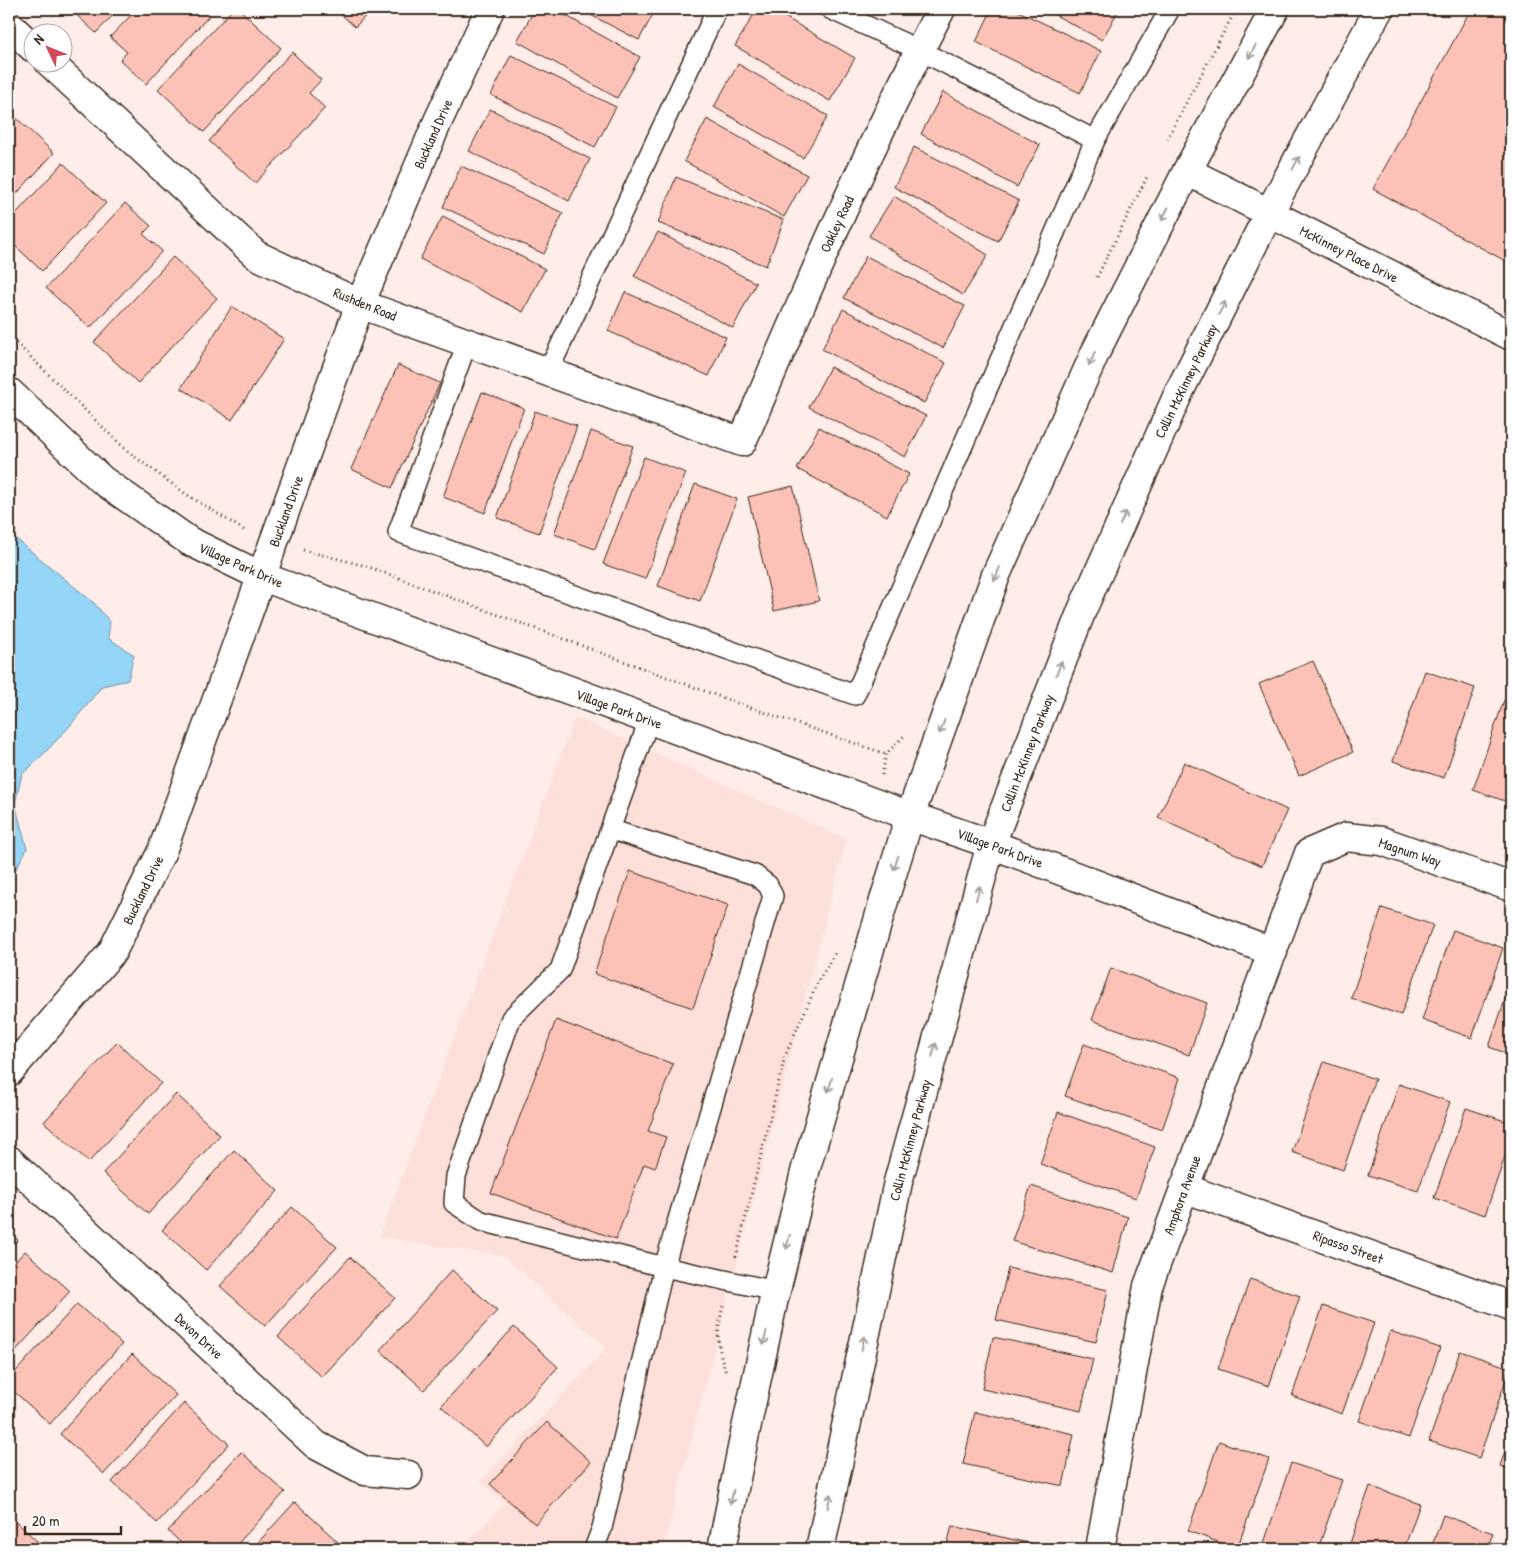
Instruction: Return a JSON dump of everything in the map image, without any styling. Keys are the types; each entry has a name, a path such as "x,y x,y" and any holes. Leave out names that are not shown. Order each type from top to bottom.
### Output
{"street":[{"name":"Buckland Drive","path":"9,1072 112,952 162,851 360,304 438,121 490,9"},
{"name":"Oakley Road","path":"742,442 825,249 919,50 941,9"},
{"path":"722,1549 776,1291 809,1158 910,816 996,575 1096,351 1187,171 1275,9"},
{"name":"Collin McKinney Parkway","path":"820,1549 833,1479 898,1182 991,844 1082,610 1180,390 1269,214 1379,9"},
{"path":"9,25 22,37"},
{"name":"Rushden Road","path":"60,72 256,255 360,304 742,442"},
{"name":"McKinney Place Drive","path":"1187,171 1511,336"},
{"name":"Village Park Drive","path":"9,392 102,480 189,541 262,577 910,816 991,844 1273,952"},
{"name":"Magnum Way","path":"1309,853 1346,837 1382,841 1511,887"},
{"name":"Amphora Avenue","path":"1100,1549 1148,1286 1309,853"},
{"name":"Devon Drive","path":"9,1160 316,1445 365,1471 408,1475"},
{"name":"Ripasso Street","path":"1184,1188 1511,1306"}],"lane":[{"path":"548,372 717,9"},
{"path":"830,9 919,50 1094,140"},
{"path":"467,343 398,532 855,696 1094,140 1170,9"},
{"path":"650,720 612,830 560,970 511,1018 456,1176 454,1203 481,1221 664,1268 776,1291"},
{"path":"594,1549 602,1528 664,1268 773,896 768,885 755,875 612,830"}],"path":[{"path":"9,336 127,450 186,494 241,530 275,542 366,566 737,703 886,754"}],"shaded area":[{"path":"575,717 846,839 663,1549 461,1549 505,1503 481,1481 607,1348 504,1256 379,1237"}],"water":[{"path":"9,533 94,603 110,622 108,638 134,655 128,680 102,686 69,727 22,774 15,804 27,849 9,881"}],"building":[{"path":"70,9 119,9 96,33"},
{"path":"137,9 201,9 209,16 146,84 120,60 127,52 110,37"},
{"path":"233,9 239,9 281,48 204,132 158,89"},
{"path":"335,9 372,9 355,27"},
{"path":"535,9 554,9 640,57 617,98 517,41"},
{"path":"579,9 656,9 639,40"},
{"path":"757,9 771,9 855,58 830,101 735,46"},
{"path":"992,9 1014,9 1101,51 1080,93 976,42"},
{"path":"1044,9 1119,9 1102,40"},
{"path":"1471,9 1511,9 1511,264 1373,189"},
{"path":"292,52 321,80 309,93 325,108 255,183 209,141"},
{"path":"511,55 616,107 595,147 491,95"},
{"path":"738,64 828,116 803,158 714,107"},
{"path":"943,92 1040,145 1017,187 921,134"},
{"path":"490,109 590,159 569,201 469,151"},
{"path":"9,113 54,153 9,202"},
{"path":"707,119 807,175 784,217 684,161"},
{"path":"914,147 1019,201 998,241 894,187"},
{"path":"63,163 106,203 42,271 9,240 9,221"},
{"path":"461,166 563,213 544,254 443,207"},
{"path":"676,177 784,220 766,266 658,223"},
{"path":"894,196 988,255 963,295 869,236"},
{"path":"125,203 151,226 143,234 162,251 90,328 46,288"},
{"path":"443,216 545,269 523,312 420,259"},
{"path":"658,232 756,283 733,328 634,276"},
{"path":"866,256 965,306 943,348 844,298"},
{"path":"173,257 217,298 138,383 94,342"},
{"path":"625,292 726,337 709,376 608,331"},
{"path":"232,306 284,339 232,420 181,388"},
{"path":"843,309 946,363 924,403 822,349"},
{"path":"398,365 440,383 392,488 351,469"},
{"path":"830,367 926,416 905,457 809,407"},
{"path":"482,392 524,408 485,513 443,497"},
{"path":"535,411 577,426 539,533 497,518"},
{"path":"819,427 909,474 887,516 797,469"},
{"path":"591,431 633,446 595,549 554,534"},
{"path":"644,457 686,473 645,579 603,564"},
{"path":"695,484 737,499 700,601 658,586"},
{"path":"793,486 819,601 774,611 748,497"},
{"path":"1313,661 1353,752 1299,776 1259,684"},
{"path":"1425,671 1475,688 1444,778 1393,761"},
{"path":"1504,700 1511,702 1511,803 1473,790"},
{"path":"1184,762 1287,810 1262,866 1158,818"},
{"path":"630,871 728,905 693,1008 594,974"},
{"path":"1382,908 1433,925 1401,1015 1351,998"},
{"path":"1453,930 1503,948 1472,1038 1422,1020"},
{"path":"1111,968 1207,1003 1189,1055 1092,1020"},
{"path":"1511,982 1511,1055 1489,1047"},
{"path":"556,1020 673,1064 648,1131 666,1137 655,1168 644,1164 616,1239 491,1193"},
{"path":"117,1042 161,1083 89,1162 44,1122"},
{"path":"1084,1044 1180,1078 1162,1130 1065,1096"},
{"path":"1324,1062 1375,1079 1343,1170 1292,1152"},
{"path":"1399,1084 1450,1102 1418,1191 1368,1175"},
{"path":"176,1094 220,1135 148,1214 103,1173"},
{"path":"1466,1108 1511,1123 1511,1139 1485,1215 1434,1198"},
{"path":"1058,1112 1155,1147 1136,1198 1040,1164"},
{"path":"234,1150 278,1191 206,1270 162,1230"},
{"path":"1031,1186 1128,1217 1113,1273 1012,1241"},
{"path":"1511,1205 1511,1222 1506,1220"},
{"path":"292,1207 337,1247 265,1326 220,1286"},
{"path":"9,1231 18,1240 9,1249"},
{"path":"25,1251 70,1291 9,1358 9,1268"},
{"path":"350,1257 395,1298 322,1377 278,1337"},
{"path":"1008,1268 1108,1290 1096,1342 996,1320"},
{"path":"452,1270 497,1311 424,1390 380,1350"},
{"path":"1250,1279 1300,1296 1269,1386 1218,1369"},
{"path":"77,1304 122,1344 50,1424 9,1387 9,1379"},
{"path":"1323,1306 1374,1323 1342,1414 1292,1396"},
{"path":"514,1327 558,1367 486,1447 441,1406"},
{"path":"1390,1331 1440,1348 1409,1438 1359,1421"},
{"path":"993,1337 1093,1359 1081,1411 982,1389"},
{"path":"1460,1351 1510,1368 1479,1458 1429,1441"},
{"path":"132,1354 176,1395 104,1474 60,1434"},
{"path":"184,1403 229,1444 157,1523 112,1482"},
{"path":"975,1412 1074,1434 1063,1486 963,1464"},
{"path":"547,1422 591,1462 535,1524 490,1484"},
{"path":"1511,1434 1511,1470 1500,1466"},
{"path":"1219,1441 1269,1459 1237,1549 1188,1531"},
{"path":"241,1452 285,1492 233,1549 188,1549 168,1531"},
{"path":"1291,1463 1342,1480 1318,1549 1262,1549"},
{"path":"1370,1486 1420,1504 1404,1549 1348,1549"},
{"path":"295,1502 339,1543 334,1549 252,1549"},
{"path":"9,1515 38,1542 32,1549 9,1549"},
{"path":"1443,1515 1493,1533 1487,1549 1431,1549"},
{"path":"952,1526 1051,1548 1051,1549 946,1549"}]}
